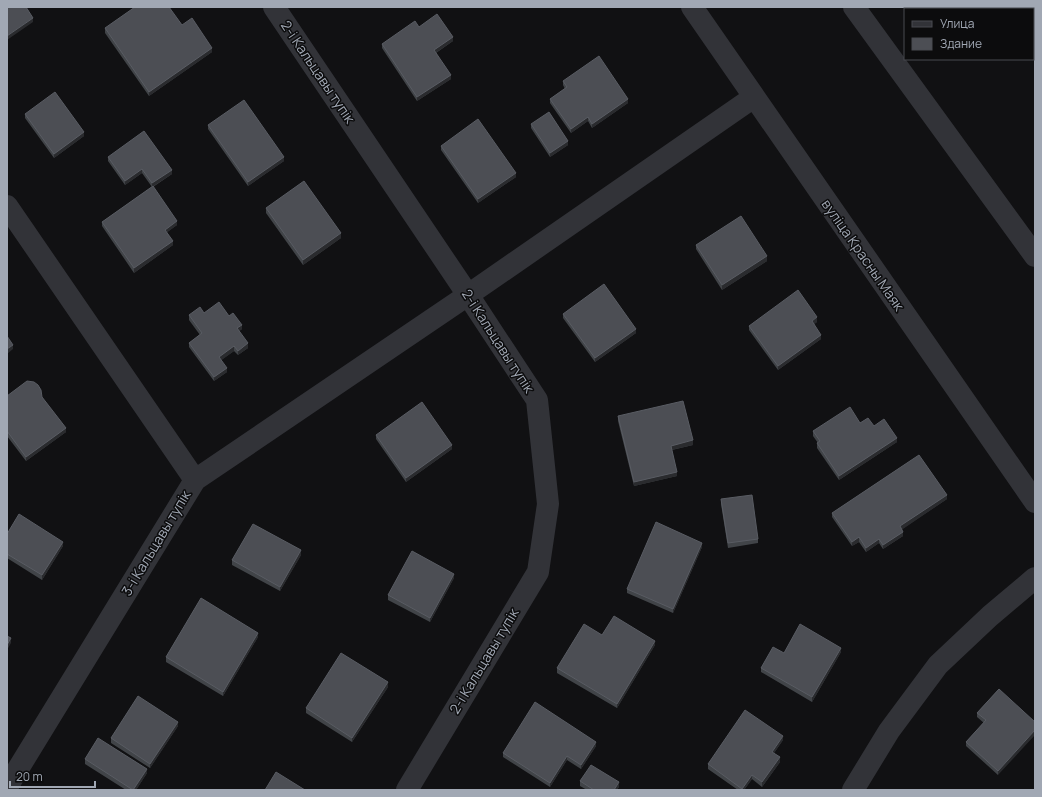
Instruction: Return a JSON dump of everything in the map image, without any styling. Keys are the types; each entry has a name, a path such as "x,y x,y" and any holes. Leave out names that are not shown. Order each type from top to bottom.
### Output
{"street":[{"name":"2-і Кальцавы тупік","path":"274,7 468,294 537,400 548,504 538,572 407,790"},
{"name":"вуліца Красны Маяк","path":"692,7 1035,502"},
{"path":"854,7 1035,256"},
{"path":"195,480 754,97"},
{"name":"3-і Кальцавы тупік","path":"7,206 195,480 7,787"},
{"path":"853,790 889,731 938,665 990,616 1035,578"}],"building":[{"path":"7,7 26,7 33,18 7,36"},
{"path":"135,7 169,7 182,25 192,18 212,48 149,92 105,28"},
{"path":"437,14 453,37 434,50 451,75 417,97 382,44 415,21 419,27"},
{"path":"599,56 628,99 592,124 588,117 571,129 550,99 567,87 563,81"},
{"path":"55,92 84,132 54,154 25,114"},
{"path":"244,100 284,157 248,182 208,125"},
{"path":"549,112 568,141 550,153 531,124"},
{"path":"478,119 516,173 478,199 441,146"},
{"path":"144,131 172,170 152,183 142,169 125,181 108,157"},
{"path":"304,181 341,233 303,260 266,208"},
{"path":"153,186 177,221 165,230 173,241 134,268 102,222"},
{"path":"741,216 767,256 722,285 696,245"},
{"path":"604,284 636,329 595,358 563,314"},
{"path":"798,290 817,317 812,321 821,335 778,366 749,326"},
{"path":"219,302 229,316 233,313 242,325 237,328 248,343 238,351 234,346 219,357 227,368 214,377 189,343 202,333 189,315 200,307 204,313"},
{"path":"7,336 13,345 7,349"},
{"path":"27,381 34,382 38,385 41,390 42,397 66,428 26,457 7,431 7,396"},
{"path":"683,401 693,440 671,446 677,472 634,482 618,416"},
{"path":"422,402 452,445 406,478 376,435"},
{"path":"850,407 860,423 868,418 874,426 884,419 897,438 839,476 817,443 820,441 813,431"},
{"path":"919,455 947,495 900,526 903,532 883,545 879,539 866,548 859,537 852,542 832,513"},
{"path":"752,495 758,539 728,543 721,499"},
{"path":"19,514 63,542 42,575 7,554 7,534"},
{"path":"656,522 702,543 673,609 627,589"},
{"path":"253,524 301,550 280,587 232,560"},
{"path":"412,551 454,574 430,618 388,595"},
{"path":"201,598 258,633 223,692 166,657"},
{"path":"614,616 655,641 617,704 557,668 584,624 602,635"},
{"path":"800,624 841,648 812,697 761,668 773,647 784,653"},
{"path":"7,636 11,638 7,645"},
{"path":"341,653 388,682 352,738 306,708"},
{"path":"999,689 1035,722 1035,730 998,771 966,742 986,720 977,713"},
{"path":"138,696 178,722 150,764 111,738"},
{"path":"535,702 596,742 581,765 567,756 550,783 503,753"},
{"path":"745,710 783,736 772,752 780,757 762,782 752,775 742,789 708,764"},
{"path":"98,738 147,769 133,790 85,759"},
{"path":"591,765 619,782 614,790 594,790 580,781"},
{"path":"276,772 305,790 265,790"}]}
